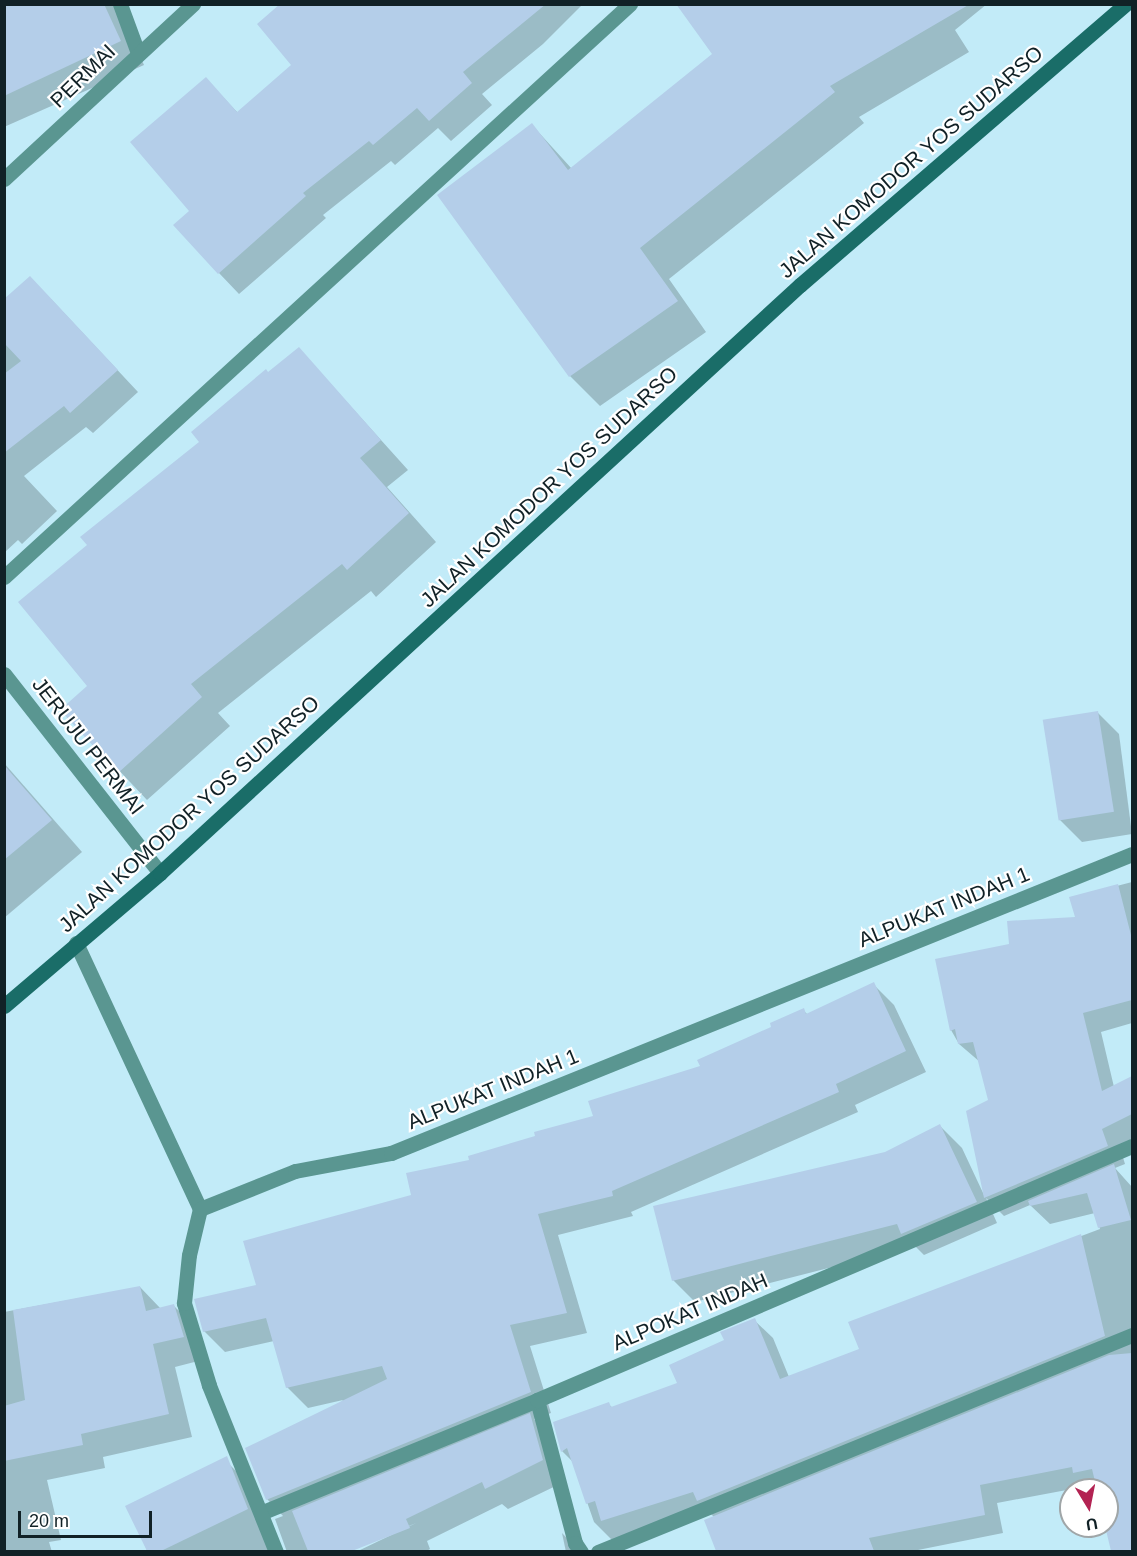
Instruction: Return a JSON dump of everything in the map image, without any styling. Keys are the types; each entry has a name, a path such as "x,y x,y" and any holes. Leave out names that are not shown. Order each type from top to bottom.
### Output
{"street":[{"path":"120,4 138,53"},
{"name":"PERMAI","path":"4,179 192,4"},
{"path":"4,577 630,4"},
{"name":"JALAN KOMODOR YOS SUDARSO","path":"4,1006 160,873 800,285 1125,4"},
{"name":"JERUJU PERMAI","path":"4,674 160,873"},
{"name":"ALPUKAT INDAH 1","path":"200,1209 295,1171 391,1153 1132,854"},
{"path":"76,943 200,1209 189,1255 184,1303 209,1385 263,1512 276,1551"},
{"name":"ALPOKAT INDAH","path":"263,1512 537,1400 1132,1146"},
{"path":"598,1551 1132,1335"},
{"path":"537,1400 574,1543 581,1551"}],"building":[{"path":"4,4 104,4 121,41 4,96"},
{"path":"280,4 546,4 463,72 472,83 429,121 417,108 373,145 369,141 303,193 306,196 218,274 173,225 189,211 130,142 206,77 237,112 291,65 257,24"},
{"path":"676,4 970,4 830,86 835,92 640,248 678,301 569,377 437,195 532,123 568,170 712,54"},
{"path":"30,276 118,370 70,413 64,406 4,453 4,374 21,361 4,343 4,299"},
{"path":"299,347 381,440 360,458 409,513 347,570 342,564 191,684 202,697 118,773 60,710 87,686 18,602 87,545 80,537 199,442 191,432 266,369 268,372"},
{"path":"1098,711 1114,812 1059,821 1043,720"},
{"path":"4,765 52,820 4,860"},
{"path":"1118,884 1132,939 1132,1000 1083,1013 1102,1091 1132,1076 1132,1114 1102,1129 1108,1146 984,1198 966,1111 988,1100 973,1042 958,1044 955,1029 950,1031 935,959 1009,944 1007,921 1075,917 1069,897"},
{"path":"874,982 906,1051 836,1084 839,1092 612,1191 613,1196 538,1214 567,1313 510,1325 531,1392 266,1500 245,1448 387,1379 382,1366 286,1388 266,1318 203,1332 194,1299 256,1285 243,1241 411,1195 406,1173 469,1160 468,1156 535,1136 534,1132 593,1116 588,1101 700,1066 697,1060 771,1027 770,1023 804,1008 806,1014"},
{"path":"940,1124 977,1202 901,1234 897,1224 672,1281 653,1206 885,1152"},
{"path":"1114,1164 1131,1220 1098,1228 1087,1193 1030,1206 1028,1201"},
{"path":"1081,1234 1105,1336 697,1501 693,1492 601,1521 595,1501 586,1504 567,1448 561,1452 553,1422 609,1402 611,1407 677,1383 669,1365 724,1340 720,1332 755,1318 780,1379 859,1349 848,1322"},
{"path":"140,1286 146,1311 174,1304 184,1337 153,1344 169,1414 81,1434 83,1445 4,1461 4,1406 25,1400 13,1310"},
{"path":"1132,1353 1132,1551 1111,1551 1108,1538 1119,1538 1119,1478 1094,1478 1092,1469 1073,1473 1072,1467 980,1485 985,1515 869,1538 874,1551 716,1551 704,1520 1109,1355"},
{"path":"530,1413 543,1460 485,1489 482,1482 406,1519 410,1528 352,1551 308,1551 292,1511"},
{"path":"227,1456 248,1509 161,1551 147,1551 125,1506"}]}
